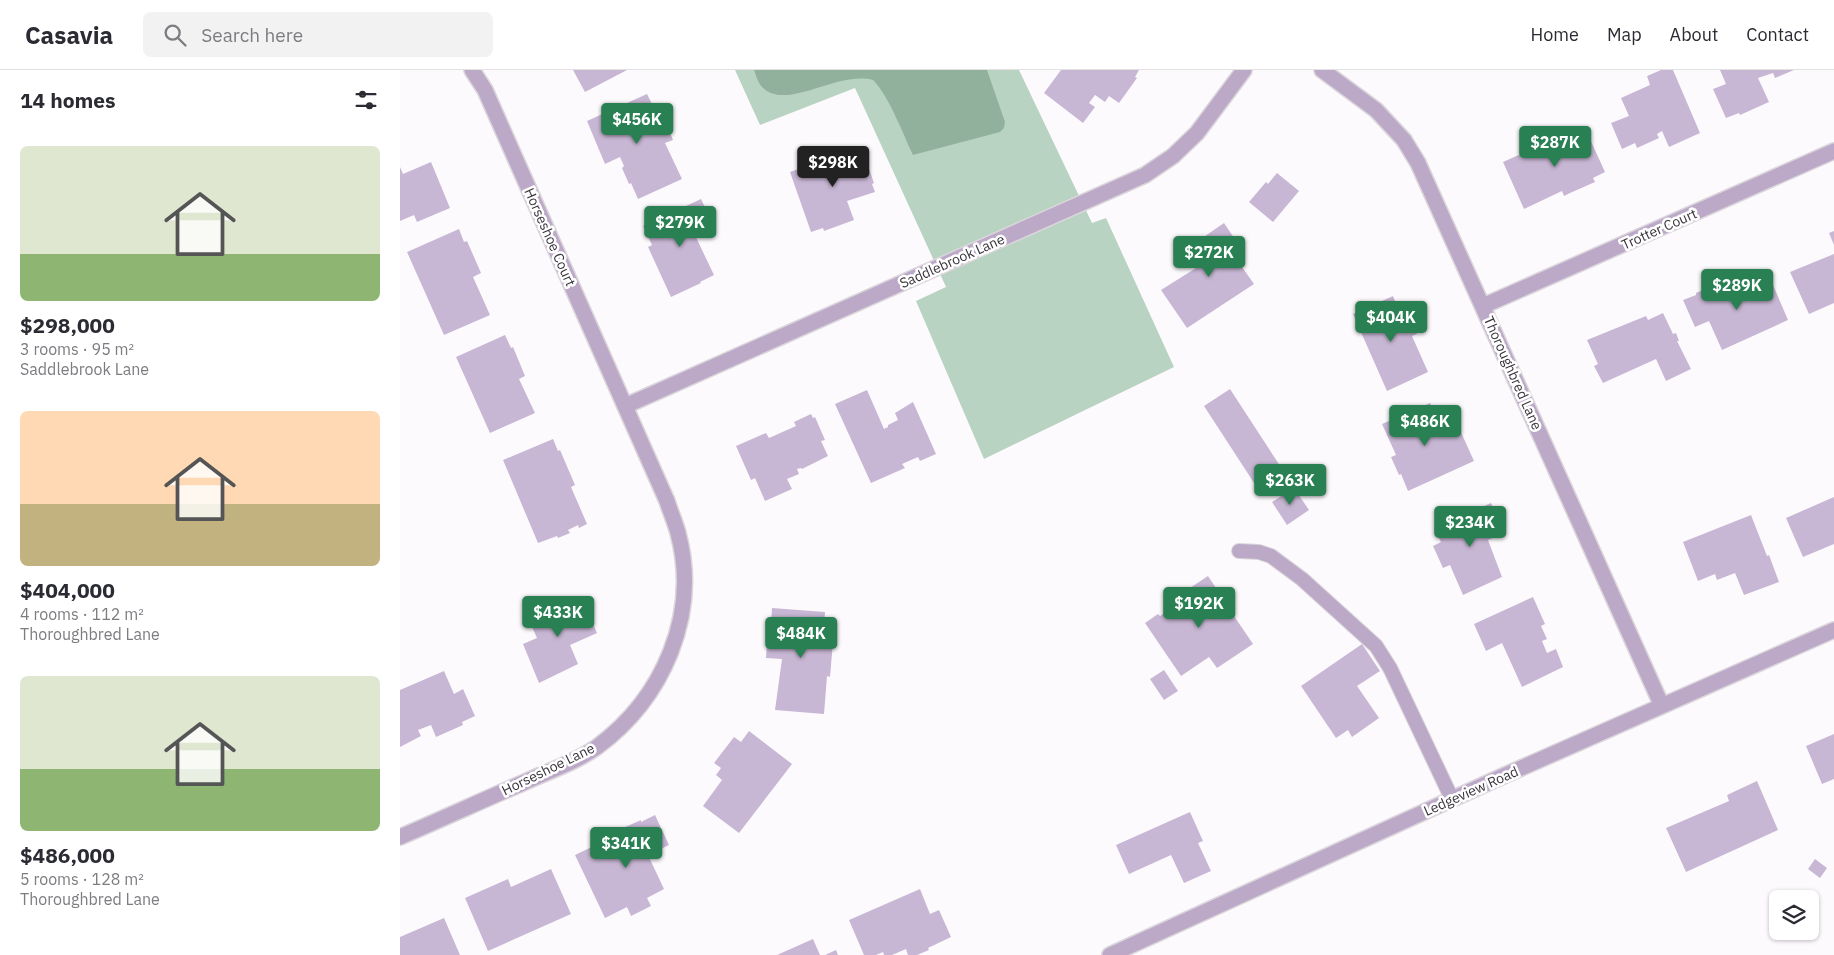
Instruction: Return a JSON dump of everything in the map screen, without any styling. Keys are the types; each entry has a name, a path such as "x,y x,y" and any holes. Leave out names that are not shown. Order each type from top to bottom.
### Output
{"street":[{"name":"Horseshoe Court","path":"472,70 485,90 625,406"},
{"name":"Saddlebrook Lane","path":"625,406 1145,175 1173,156 1197,133 1244,70"},
{"name":"Thoroughbred Lane","path":"1322,70 1376,110 1404,140 1418,163 1662,706"},
{"name":"Trotter Court","path":"1483,306 1834,151"},
{"name":"Horseshoe Lane","path":"400,837 564,765 595,748 622,726 645,700 663,670 676,638 683,603 683,568 678,534 667,500 625,406"},
{"name":"Ledgeview Road","path":"1110,955 1452,799 1834,630"}],"lane":[{"path":"1239,550 1260,552 1272,556 1302,579 1376,646 1390,668 1452,799"}],"shaded area":[{"path":"735,70 1019,70 1092,223 1106,218 1174,367 984,459 916,301 946,287 855,88 760,125"},
{"path":"754,70 987,70 1005,122 1004,128 1000,132 913,155 890,105 873,80 859,78 844,80 785,95 772,93 762,87"}],"building":[{"path":"573,70 627,70 585,92"},
{"path":"1061,70 1139,70 1135,77 1137,78 1119,103 1109,96 1105,102 1095,95 1089,103 1095,107 1083,123 1044,93"},
{"path":"1661,70 1673,70 1700,133 1669,147 1662,131 1657,134 1659,138 1637,148 1635,143 1622,149 1611,123 1629,116 1621,98 1650,85 1647,76"},
{"path":"1720,70 1794,70 1775,78 1773,73 1758,78 1769,102 1740,115 1739,113 1726,118 1713,89 1726,84"},
{"path":"647,94 655,110 652,111 657,122 664,119 673,140 665,143 682,179 638,199 622,168 624,166 620,157 605,164 587,121"},
{"path":"1584,126 1605,172 1593,178 1595,182 1564,196 1562,191 1524,209 1503,162"},
{"path":"861,146 874,183 872,184 875,192 847,201 854,220 824,231 823,228 811,232 790,172"},
{"path":"431,162 450,208 417,222 414,215 400,221 400,167 403,174"},
{"path":"1277,173 1299,191 1273,222 1249,202 1266,182 1268,184"},
{"path":"701,199 712,222 693,231 714,275 671,297 648,247 652,245 643,226"},
{"path":"1224,223 1243,251 1235,257 1254,284 1187,328 1161,290 1204,263 1192,245"},
{"path":"459,229 464,242 467,241 481,273 473,277 490,315 444,335 407,252"},
{"path":"1834,231 1834,245 1829,233"},
{"path":"1834,254 1834,303 1809,314 1790,272"},
{"path":"1770,278 1788,320 1722,350 1709,321 1695,327 1683,300 1725,280 1730,292 1755,281 1756,284"},
{"path":"1393,296 1399,311 1405,307 1417,334 1412,336 1428,372 1387,391 1353,314"},
{"path":"1663,313 1673,334 1676,333 1679,341 1677,341 1691,369 1666,381 1656,359 1603,383 1594,366 1598,364 1587,340 1646,316 1648,320"},
{"path":"505,335 511,348 513,347 525,376 519,379 535,413 490,433 456,357"},
{"path":"1230,389 1284,472 1258,489 1204,406"},
{"path":"867,390 884,429 898,420 895,413 913,402 936,454 920,461 918,457 902,464 905,468 871,483 835,404"},
{"path":"1430,403 1438,414 1441,413 1447,427 1444,429 1447,435 1460,430 1474,461 1408,491 1391,457 1396,455 1382,424"},
{"path":"811,414 813,418 815,417 825,440 821,441 828,456 802,469 797,469 799,474 787,479 792,489 765,501 755,478 751,480 736,446 766,433 769,438 796,426 794,422"},
{"path":"553,439 558,451 560,450 575,485 571,487 587,524 579,528 578,525 568,530 570,533 558,538 557,536 538,543 503,460"},
{"path":"1294,488 1309,510 1287,525 1272,502"},
{"path":"1834,497 1834,544 1803,557 1786,518"},
{"path":"1491,503 1504,533 1488,540 1502,577 1463,595 1450,565 1443,568 1433,546 1441,542 1434,528"},
{"path":"1751,515 1779,582 1744,595 1735,573 1717,580 1715,574 1698,581 1683,542"},
{"path":"1208,576 1224,600 1226,599 1235,611 1232,613 1253,644 1217,668 1209,657 1181,676 1145,623 1158,614 1160,616 1176,606 1172,600"},
{"path":"581,596 597,633 570,645 578,664 539,683 523,644 537,638 528,618"},
{"path":"1533,597 1545,624 1541,626 1547,639 1542,641 1547,653 1556,649 1563,667 1522,687 1502,643 1486,651 1474,624"},
{"path":"772,608 825,612 824,630 834,630 830,677 827,676 824,714 775,710 782,659 766,658 768,625 771,625"},
{"path":"1362,644 1380,671 1357,686 1379,718 1352,737 1348,730 1336,738 1301,686"},
{"path":"1164,670 1178,691 1164,700 1150,679"},
{"path":"444,671 454,694 463,689 475,716 462,722 463,725 436,737 431,725 418,730 421,736 400,747 400,690"},
{"path":"749,731 792,764 739,833 703,806 722,780 716,775 721,768 714,763 734,737 741,742"},
{"path":"1834,734 1834,779 1822,784 1806,746"},
{"path":"1757,781 1778,830 1686,872 1666,828 1729,801 1727,795"},
{"path":"1190,812 1203,841 1198,843 1211,871 1184,883 1171,855 1129,874 1116,845"},
{"path":"655,815 669,845 648,855 664,889 647,898 651,906 631,916 627,907 605,918 575,855 598,844 603,855 608,853 610,857 623,851 614,832"},
{"path":"1815,859 1827,868 1820,878 1808,869"},
{"path":"551,869 571,914 488,951 465,898 508,879 511,887"},
{"path":"920,889 930,914 939,910 951,937 917,955 908,955 906,949 892,955 884,955 883,952 876,955 864,955 849,920"},
{"path":"444,918 460,955 400,955 400,937"},
{"path":"813,939 820,955 777,955"},
{"path":"836,950 838,955 825,955"}]}
